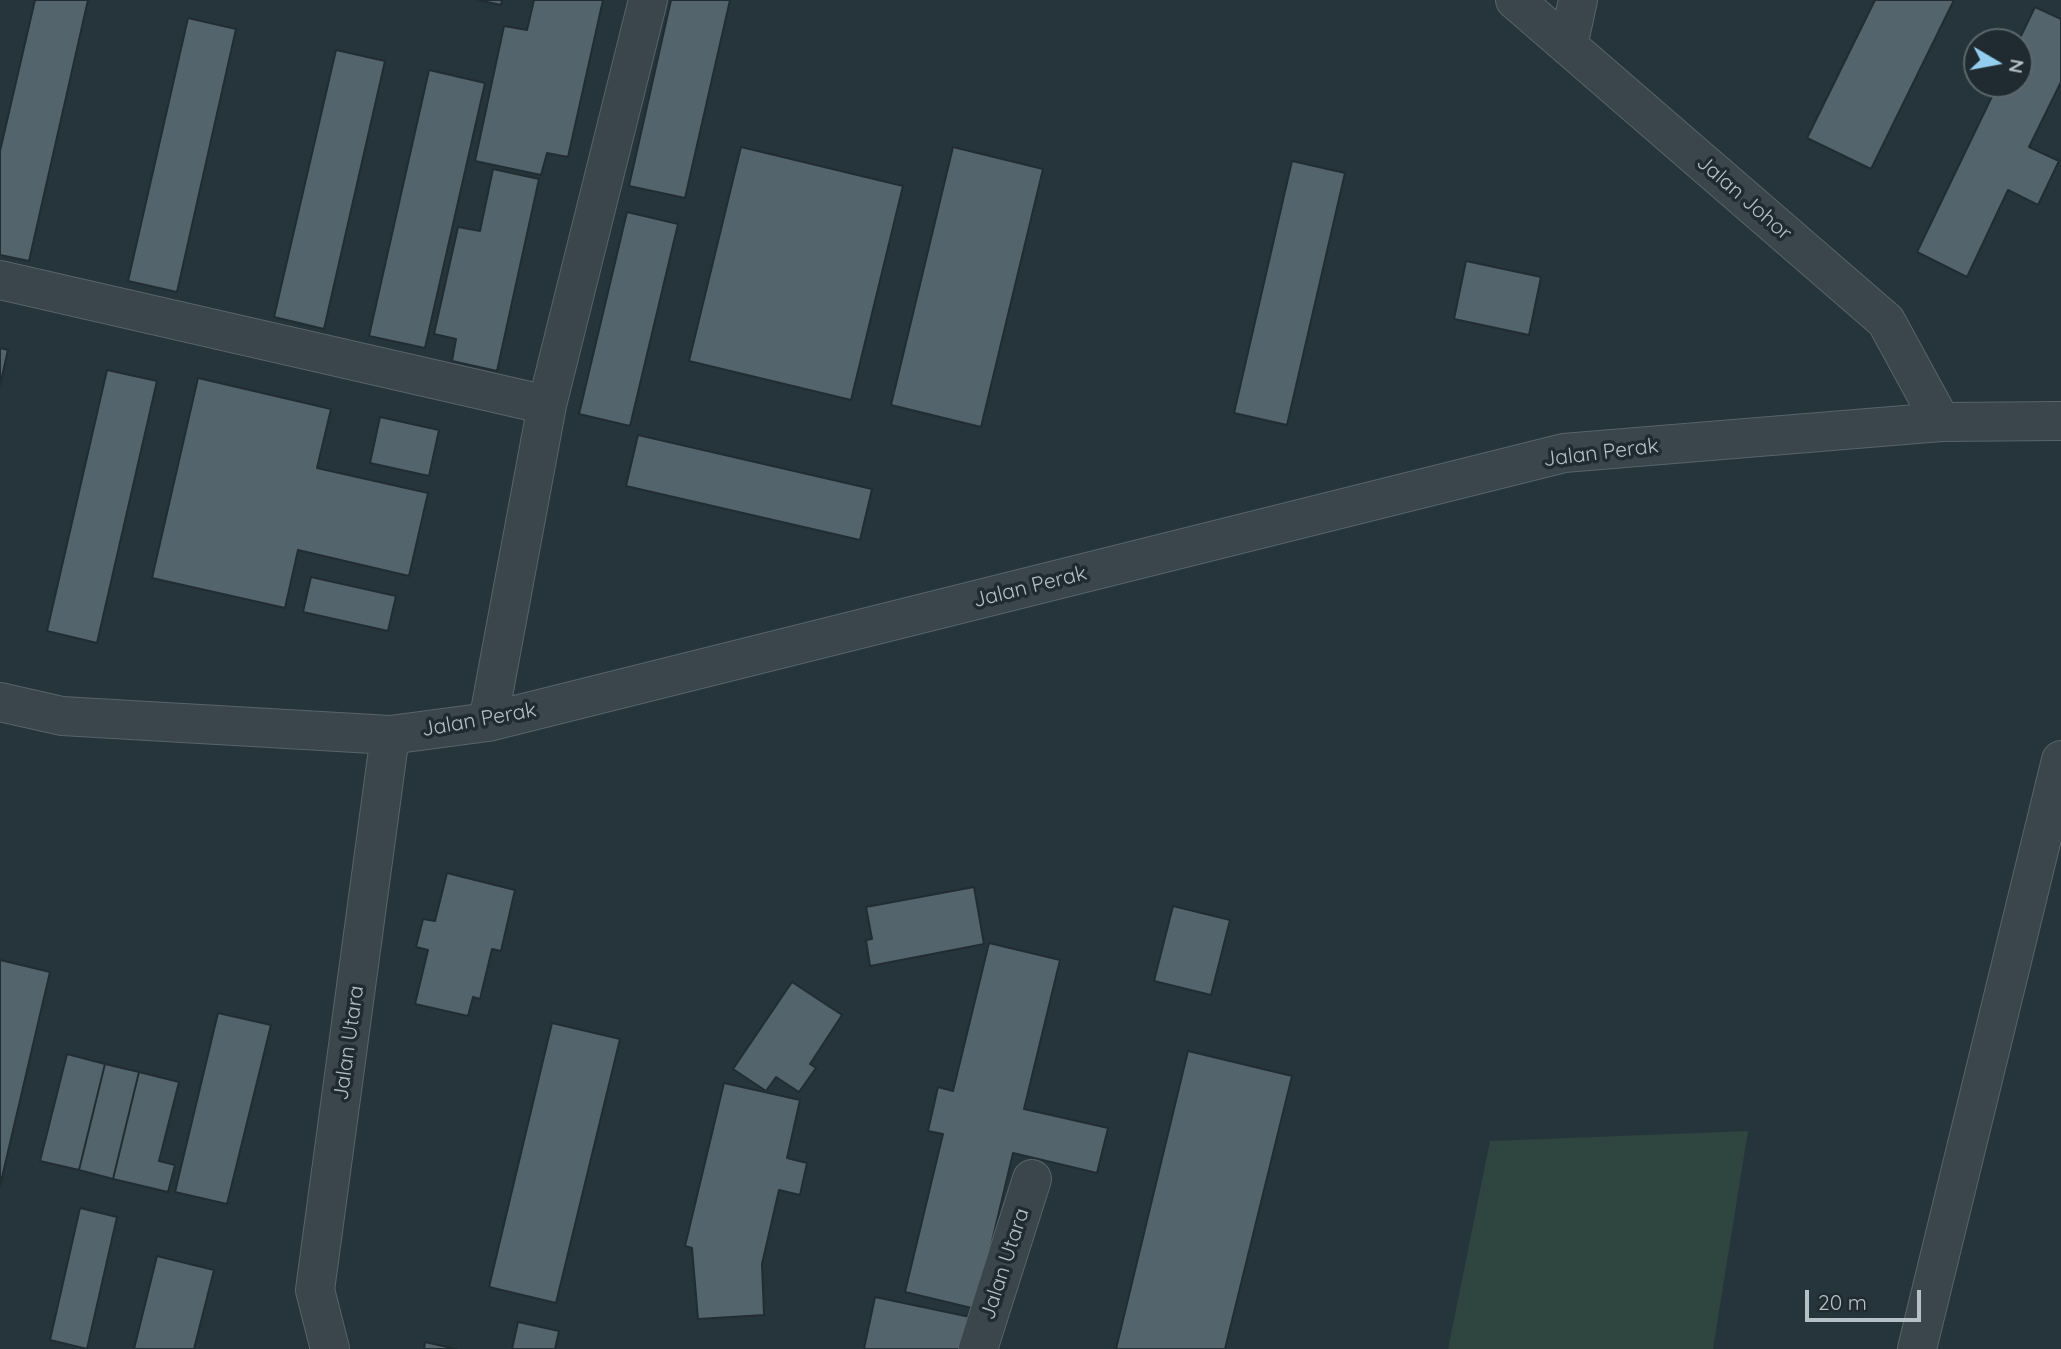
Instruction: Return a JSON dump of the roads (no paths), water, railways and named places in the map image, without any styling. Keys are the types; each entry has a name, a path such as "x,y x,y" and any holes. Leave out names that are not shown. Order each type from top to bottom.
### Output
{"street":[{"path":"488,722 547,405 648,0"},
{"name":"Jalan Johor","path":"1515,0 1886,321 1941,422"},
{"path":"1568,46 1578,0"},
{"path":"0,280 547,405"},
{"name":"Jalan Perak","path":"0,702 62,716 390,735 488,722 1564,453 1941,422 2061,421"},
{"name":"Jalan Utara","path":"330,1349 315,1290 390,735"},
{"path":"1917,1349 2061,760"},
{"name":"Jalan Utara","path":"978,1349 1032,1179"}]}
